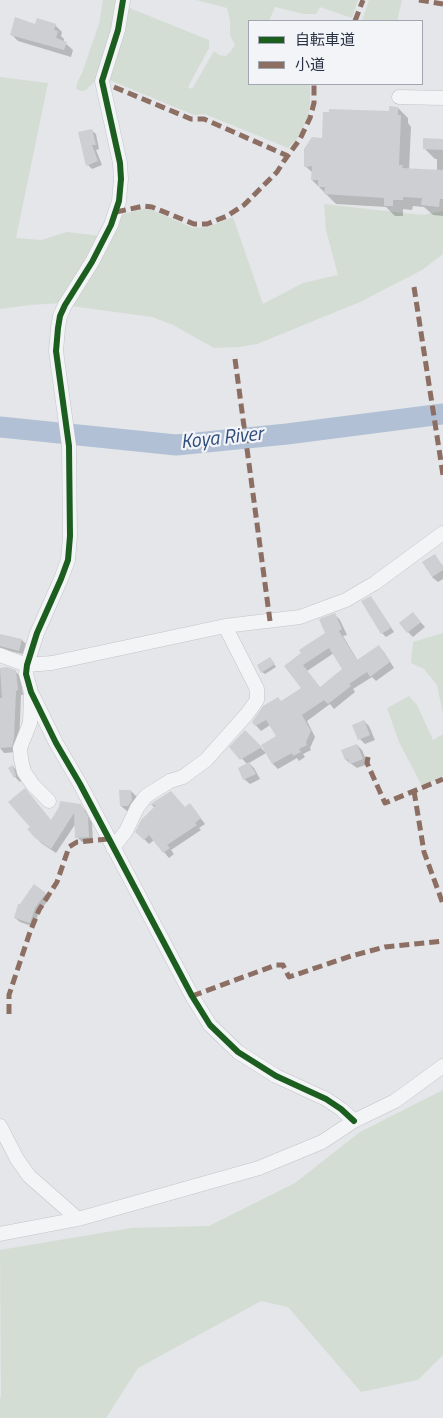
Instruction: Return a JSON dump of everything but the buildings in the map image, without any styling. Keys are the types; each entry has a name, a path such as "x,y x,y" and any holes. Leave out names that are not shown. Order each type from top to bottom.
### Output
{"street":[{"path":"123,0 118,30 102,81 120,163 119,201 111,225 92,262 60,316 56,350 69,446 70,536 68,560 37,633 26,674 31,692 56,742 192,996 210,1025 238,1052 276,1076 326,1099 341,1109 354,1122"},
{"path":"399,97 443,98"},
{"path":"0,656 27,665 52,663 225,626 300,617 346,600 375,583 443,533"},
{"path":"113,848 126,831 137,808 146,796 170,781 183,777 206,760 257,700 257,689 225,626"},
{"path":"31,692 30,723 20,748 21,759 24,772 33,785 49,801"},
{"path":"0,1234 78,1219 259,1168 322,1142 354,1122 395,1101 443,1066"},
{"path":"0,1126 16,1159 29,1176 78,1219"}],"shaded area":[{"path":"103,0 118,0 114,27 98,78 86,90 81,91 76,89 77,83 99,24"},
{"path":"196,0 358,0 352,18 320,7 316,14 304,14 275,7 269,20 248,20 248,85 310,85 308,118 297,139 288,148 205,114 194,115 107,79 127,7 209,40 209,48 188,87 192,89 214,51 219,55 226,56 235,45 230,35 230,20 227,8"},
{"path":"369,0 402,0 397,20 362,20"},
{"path":"0,77 48,83 16,238 41,240 67,232 101,236 62,303 0,309"},
{"path":"324,204 422,215 443,211 443,254 422,270 360,302 257,344 239,347 214,348 173,325 152,317 71,306 120,215 143,209 152,210 193,228 208,227 233,217 263,304 303,283 338,275 326,230"},
{"path":"443,633 443,714 437,685 424,669 411,663 413,642"},
{"path":"409,696 417,705 433,740 443,734 443,776 422,786 399,742 387,708"},
{"path":"443,1090 443,1355 418,1380 361,1392 288,1307 261,1301 138,1368 106,1418 0,1418 0,1250 131,1228 209,1226 295,1183 360,1132"}],"waterway":[{"name":"Koya River","path":"0,427 176,445 287,434 443,414"}],"marked path":[{"path":"355,20 363,0"},
{"path":"419,0 443,4"},
{"path":"116,212 144,206 152,207 194,224 207,224 227,216 244,205 277,172 300,139 310,118 314,103 314,85"},
{"path":"114,87 191,119 204,119 288,156"},
{"path":"414,287 443,475"},
{"path":"235,359 270,621"},
{"path":"368,757 367,763 385,803 443,779"},
{"path":"414,791 424,852 443,904"},
{"path":"9,1014 9,995 30,932 39,910 57,882 69,847 77,842 109,839"},
{"path":"192,996 276,965 283,965 289,977 351,956 385,947 443,941"}],"cycle path":[{"path":"123,0 118,30 102,81 120,163 119,201 111,225 92,262 65,305 60,316 58,328 56,351 69,446 70,536 68,560 37,633 26,674 31,692 56,743 80,784 192,996 210,1025 238,1052 276,1076 326,1099 354,1121"}]}
